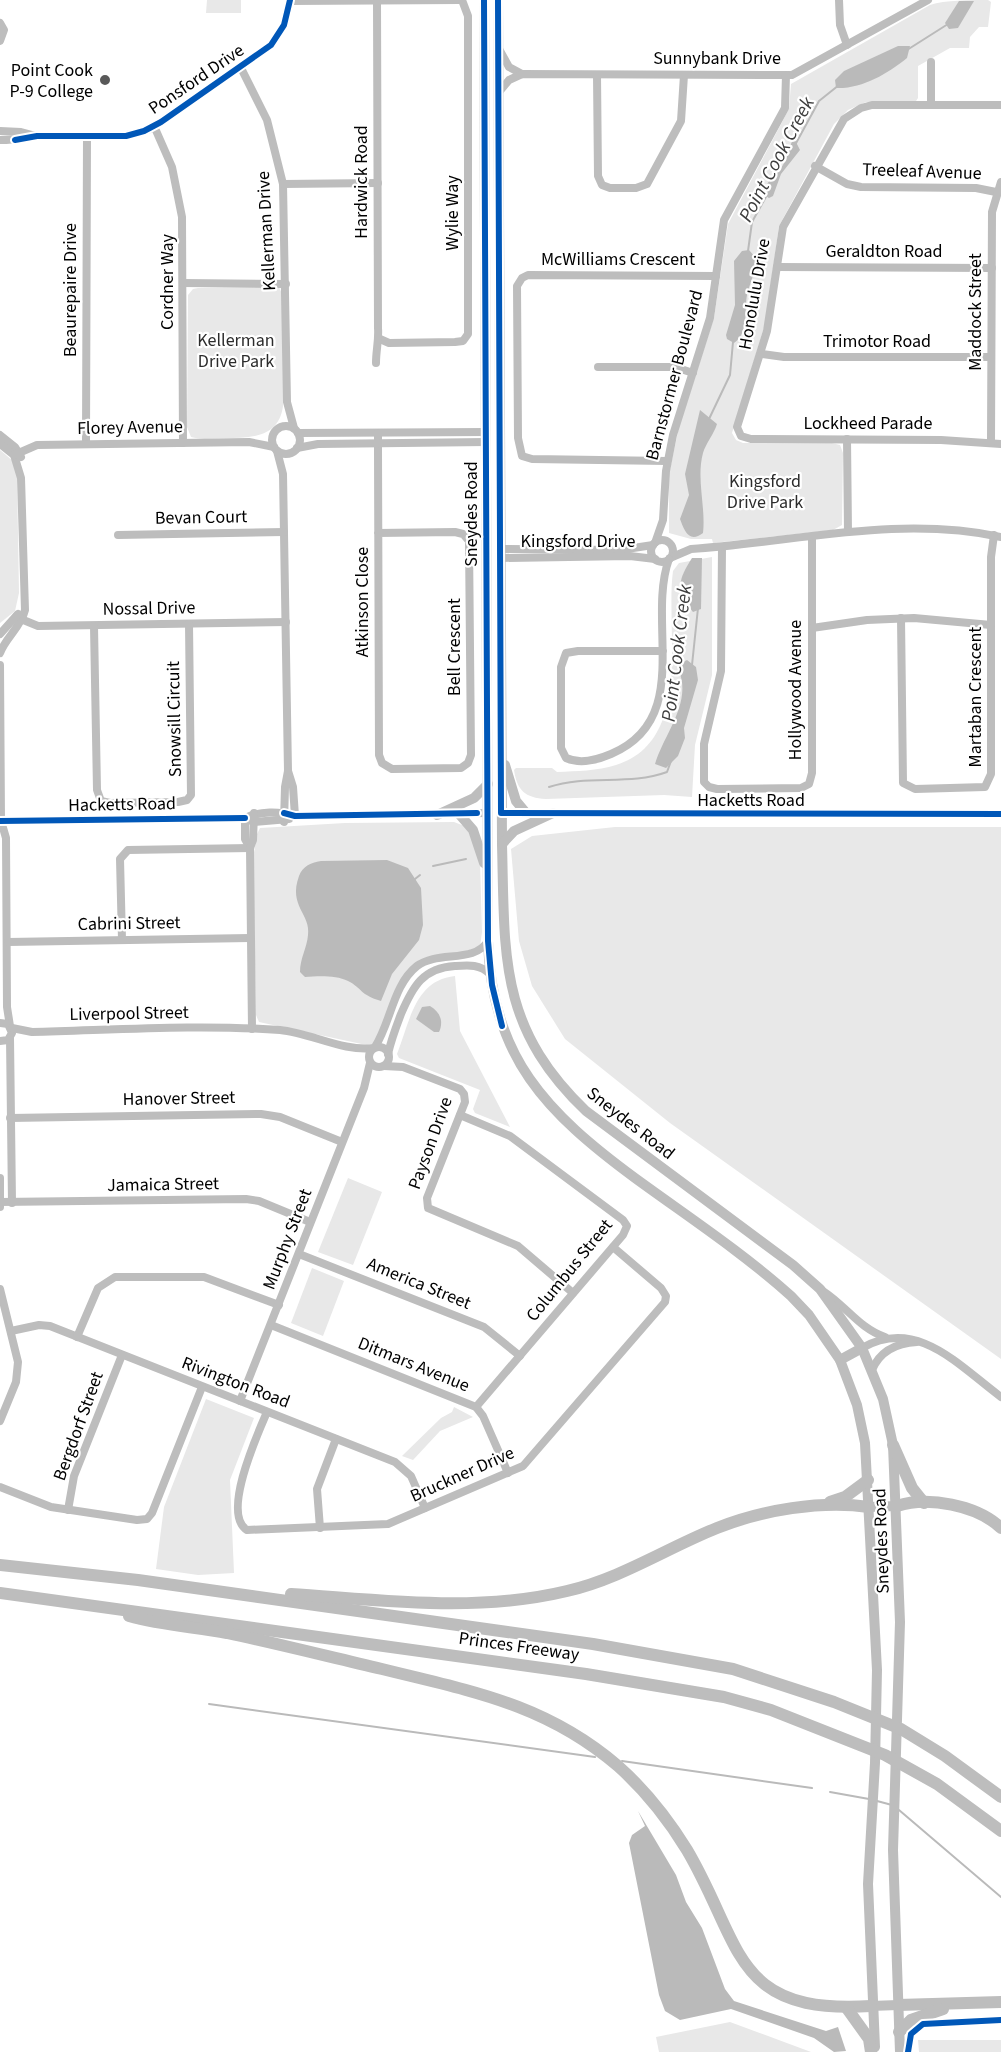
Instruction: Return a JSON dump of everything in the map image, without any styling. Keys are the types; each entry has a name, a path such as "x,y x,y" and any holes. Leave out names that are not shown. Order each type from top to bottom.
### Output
{"highway":[{"path":"893,1444 912,1488 924,1503"},
{"path":"200,1589 481,1604 524,1600 570,1591 612,1576 738,1520 817,1506 845,1497 868,1480"},
{"path":"897,1506 924,1503 949,1504 975,1511 1001,1528"},
{"path":"817,1506 869,1507"},
{"name":"Princes Freeway","path":"0,1565 200,1589 592,1644 734,1669 834,1702 901,1729 945,1756 1001,1797"},
{"name":"Princes Freeway","path":"0,1593 586,1674 724,1697 771,1710 885,1755 937,1784 1001,1831"},
{"path":"78,1603 139,1619 227,1634 484,1693 553,1721 616,1765 638,1785 657,1808 687,1851 737,1954 750,1971 782,1995 826,2007 871,2006"},
{"path":"898,2005 1001,2002"},
{"path":"899,2032 911,2020 970,2003"},
{"path":"846,2007 868,2039 873,2052"}],"main road":[{"name":"Sneydes Road","path":"484,0 487,813 490,974 499,1015 513,1051 529,1080 552,1110 586,1142 776,1283 809,1315 840,1360 862,1423 868,1480 876,1710 868,1884 873,2052"},
{"name":"Sneydes Road","path":"498,0 501,813 503,930 510,986 531,1041 548,1068 586,1111 793,1265 820,1289 862,1348 883,1399 893,1444 897,1506 900,1622 895,1719 893,1850 900,2052"},
{"path":"486,437 500,436"},
{"path":"486,554 500,553"},
{"path":"501,753 516,801 526,813"},
{"path":"438,815 474,798 488,784"},
{"path":"487,813 501,813"},
{"path":"502,844 514,831 553,813"},
{"path":"460,815 473,830 488,881"},
{"path":"840,1360 862,1348"},
{"path":"869,1507 897,1506"},
{"path":"871,2006 898,2005"}],"street":[{"path":"290,0 461,0"},
{"name":"Ponsford Drive","path":"0,131 21,132 37,136 126,135 154,126 266,49 278,37 287,19 290,0"},
{"name":"Wylie Way","path":"380,339 389,343 455,342 463,341 468,334 468,16 461,0"},
{"path":"839,0 840,25 847,45"},
{"name":"Sunnybank Drive","path":"522,74 786,75 803,70 928,0"},
{"name":"Hardwick Road","path":"376,363 376,350 380,339 378,328 377,1"},
{"path":"0,23 4,34 0,41"},
{"path":"498,46 508,66 522,74"},
{"path":"931,62 931,105"},
{"name":"Kellerman Drive","path":"241,68 267,120 283,184 287,402 296,431"},
{"path":"498,92 509,80 522,74"},
{"path":"597,75 599,180 607,187 627,188 647,184 681,121 684,75"},
{"name":"Barnstormer Boulevard","path":"654,544 663,520 667,461 677,418 707,329 724,220 785,108 786,75"},
{"name":"Honolulu Drive","path":"738,432 739,419 762,354 784,224 840,123 856,110 882,104 1001,105"},
{"name":"Cordner Way","path":"154,126 172,167 179,193 184,244 183,443"},
{"name":"Ponsford Drive","path":"0,140 21,140 37,136"},
{"name":"Beaurepaire Drive","path":"86,444 87,136"},
{"name":"Treeleaf Avenue","path":"815,166 847,184 861,188 976,188 996,192"},
{"name":"Maddock Street","path":"991,443 992,212 996,192 1001,182"},
{"path":"283,184 378,183"},
{"name":"Geraldton Road","path":"777,267 992,268"},
{"name":"McWilliams Crescent","path":"667,461 532,459 522,456 518,438 517,286 522,278 528,275 716,276"},
{"path":"183,283 286,284"},
{"name":"Trimotor Road","path":"762,354 784,357 991,357"},
{"path":"598,367 675,367 693,373"},
{"name":"Kellerman Drive","path":"277,430 287,402"},
{"path":"284,817 288,771 283,474 272,439 277,430 287,426 296,431 486,437"},
{"name":"Florey Avenue","path":"249,442 277,430"},
{"path":"283,474 299,441 296,431"},
{"name":"Lockheed Parade","path":"738,432 748,439 847,439 1001,444"},
{"name":"Atkinson Close","path":"378,433 380,755 387,767"},
{"path":"0,435 16,454 21,477 24,597 19,618 3,633 0,653"},
{"path":"275,449 294,450 318,444 486,437"},
{"path":"847,439 848,532"},
{"name":"Florey Avenue","path":"16,454 34,445 249,442 275,449"},
{"path":"0,444 16,454"},
{"name":"Barnstormer Boulevard","path":"663,520 669,543"},
{"path":"663,582 651,551 654,544 661,540 691,549 909,527 997,536"},
{"name":"Bevan Court","path":"118,535 284,532"},
{"name":"Bell Crescent","path":"378,533 457,532 467,538 470,549 469,760 458,768 387,767"},
{"name":"Martaban Crescent","path":"901,618 902,777 905,785 915,789 980,789 990,781 991,625 997,536"},
{"name":"Hollywood Avenue","path":"722,547 721,671 704,744 702,774 707,786 717,789 797,789 809,784 812,773 812,537"},
{"path":"663,651 566,653 561,667 562,754 568,760 600,758 625,747 642,732 651,719 660,699 663,651 663,582 673,550 669,543"},
{"name":"Kingsford Drive","path":"500,553 620,550 654,544"},
{"path":"656,559 663,561 691,549"},
{"name":"Kingsford Drive","path":"500,553 630,556 656,559"},
{"name":"Nossal Drive","path":"19,618 38,626 286,622"},
{"path":"812,628 901,618 940,619 991,625"},
{"name":"Snowsill Circuit","path":"94,626 97,793 102,802 181,802 191,795 189,624"},
{"path":"0,666 0,822 6,838 7,1007 11,1032 12,1203"},
{"path":"288,771 293,787 295,816"},
{"name":"Hacketts Road","path":"0,822 487,813"},
{"name":"Hacketts Road","path":"501,813 1001,814"},
{"path":"245,818 245,839 250,848"},
{"path":"252,1026 250,848 253,840 254,818"},
{"path":"122,940 120,858 122,853 128,850 250,848"},
{"name":"Cabrini Street","path":"8,942 250,938"},
{"path":"488,941 484,948 475,953 431,959 411,972 401,987 374,1048 368,1054 369,1061 383,1067 389,1056 390,1042 410,993 423,976 441,967 471,965 490,974"},
{"path":"0,1023 11,1032"},
{"name":"Liverpool Street","path":"0,1041 11,1032 252,1026 312,1036 354,1048 374,1048"},
{"name":"Liverpool Street","path":"354,1048 369,1061"},
{"path":"374,1048 383,1048 389,1056"},
{"name":"Payson Drive","path":"389,1056 403,1067 462,1091 465,1100 427,1197 428,1208 518,1246 573,1293"},
{"name":"Murphy Street","path":"240,1401 364,1088 369,1061"},
{"name":"Payson Drive","path":"383,1067 403,1067"},
{"name":"Murphy Street","path":"364,1088 383,1067"},
{"name":"Hanover Street","path":"10,1118 261,1114 280,1117 342,1142"},
{"name":"Columbus Street","path":"460,1115 510,1136 623,1220 627,1226 626,1231 613,1247 476,1407"},
{"path":"0,1178 0,1207 12,1203"},
{"name":"Jamaica Street","path":"12,1203 246,1199 259,1201 310,1222"},
{"path":"0,1202 12,1203"},
{"name":"Bruckner Drive","path":"267,1412 240,1478 242,1526 252,1530 388,1524 508,1473 529,1462 665,1302 666,1296 661,1288 613,1247"},
{"name":"America Street","path":"299,1254 484,1327 520,1356"},
{"path":"78,1337 98,1288 115,1277 204,1277 279,1305"},
{"path":"0,1289 18,1368 0,1421"},
{"path":"820,1289 837,1300 867,1328 885,1338"},
{"name":"Rivington Road","path":"11,1331 45,1325 401,1465 411,1476 425,1509"},
{"name":"Ditmars Avenue","path":"271,1325 476,1407 483,1416 508,1473"},
{"path":"862,1348 885,1338 904,1336 923,1342 1001,1396"},
{"path":"872,1370 880,1356 890,1349 904,1342 923,1342"},
{"name":"Bergdorf Street","path":"68,1510 74,1476 122,1355"},
{"path":"0,1487 51,1507 138,1521 149,1518 202,1387"},
{"path":"320,1528 317,1490 336,1439"}],"green space":[{"path":"207,0 241,0 241,13 206,13"},
{"name":"Kingsford Drive Park","path":"988,0 991,2 988,27 979,27 970,37 969,48 950,48 918,66 918,98 916,101 866,102 848,110 834,124 779,226 765,324 732,433 736,440 743,443 832,443 840,445 843,453 842,525 833,530 713,543 712,539 691,539 669,533 669,474 679,427 714,318 728,224 789,109 791,84 930,5 950,1"},
{"name":"Kellerman Drive Park","path":"279,287 284,299 283,406 276,424 262,434 253,436 208,439 191,437 187,427 188,295 193,289 198,288"},
{"path":"0,450 13,461 17,476 19,593 15,611 0,623"},
{"path":"712,557 712,675 695,745 692,797 664,795 546,799 533,797 523,792 515,777 516,768 552,768 557,772 609,767 641,752 657,733 666,709 671,681 673,571 679,563"},
{"path":"454,822 467,827 480,862 482,932 480,947 414,966 378,1038 371,1046 259,1022 256,1015 253,859 260,828 345,823"},
{"path":"615,827 1001,827 1001,1359 670,1123 565,1039 532,986 519,941 511,849 532,836"},
{"path":"455,976 460,1031 510,1127 475,1113 473,1109 480,1090 399,1058 397,1054 422,994 442,979"},
{"path":"348,1178 382,1192 353,1265 318,1252"},
{"path":"312,1268 344,1281 323,1336 291,1323"},
{"path":"206,1399 254,1418 230,1480 234,1573 198,1575 156,1569 164,1507"},
{"path":"454,1407 473,1417 440,1431 413,1460 402,1456 441,1418 452,1412"},
{"path":"730,2022 811,2052 659,2052 656,2037"},
{"path":"918,2040 1001,2040 1001,2052 919,2052"}],"shaded area":[{"path":"959,1 974,1 958,28 949,29 945,23"},
{"path":"898,46 910,46 907,58 891,70 865,83 836,88 835,80 844,71"},
{"path":"794,138 800,150 781,174 773,196 769,198 764,195 767,185 783,166"},
{"path":"749,250 756,258 755,268 747,295 744,327 739,339 734,343 727,339 726,335 735,305 734,261 742,251"},
{"path":"700,410 717,424 704,449 701,463 703,533 694,537 688,534 680,519 689,495 685,474"},
{"path":"692,558 702,558 701,609 693,612 683,597 680,585"},
{"path":"687,660 696,667 698,680 684,728 685,738 678,756 666,768 655,764 679,707 682,683 679,671 683,662"},
{"path":"387,860 408,868 421,888 423,925 419,940 392,974 381,1001 365,994 343,979 327,976 305,977 300,972 300,967 308,928 296,895 296,886 305,867 321,861"},
{"path":"430,1006 440,1017 439,1032 434,1032 416,1019 422,1007"},
{"path":"638,1811 676,1875 686,1902 702,1928 725,1989 734,2001 826,2031 838,2027 846,2051 834,2052 814,2038 731,2009 680,2020 665,2011 659,1995 629,1843 632,1835 645,1826"}],"waterway":[{"name":"Point Cook Creek","path":"907,50 948,24"},
{"name":"Point Cook Creek","path":"795,145 819,101 839,85"},
{"name":"Point Cook Creek","path":"748,251 752,222 767,195"},
{"name":"Point Cook Creek","path":"709,419 730,375 733,342"},
{"name":"Point Cook Creek","path":"692,665 698,608"},
{"name":"Point Cook Creek","path":"549,787 579,781 653,776 667,772 671,761"},
{"name":"Point Cook Creek","path":"433,866 466,859"},
{"name":"Point Cook Creek","path":"415,879 420,875"},
{"path":"209,1704 595,1757"},
{"path":"622,1761 812,1788"},
{"path":"830,1792 869,1799"},
{"path":"877,1801 892,1805"},
{"path":"899,1810 1001,1897"}],"cycle path":[{"path":"15,140 37,136 126,136 144,131 161,122 271,45 284,25 290,0"},
{"path":"484,0 488,941 492,985 502,1026"},
{"path":"498,0 501,813 1001,814"},
{"path":"284,813 295,816 477,813"},
{"path":"0,821 245,818"},
{"path":"908,2052 911,2034 923,2024 1001,2020"}],"place":[{"name":"Point Cook P-9 College","path":"105,80"}]}
